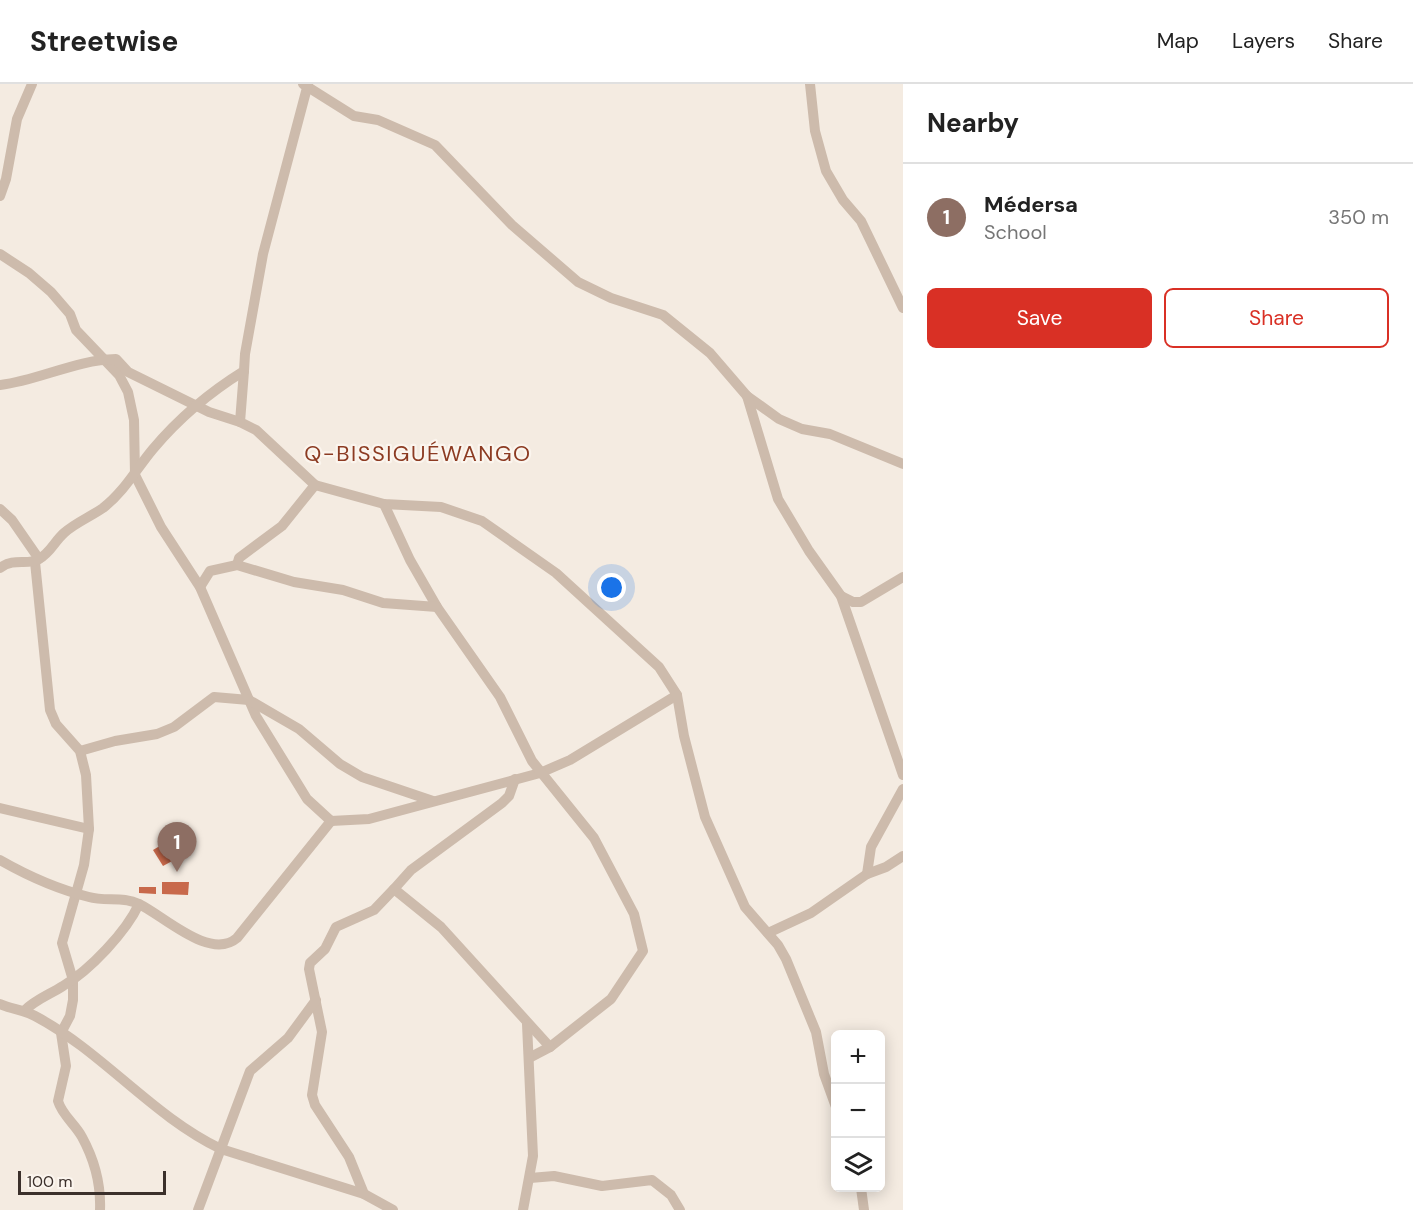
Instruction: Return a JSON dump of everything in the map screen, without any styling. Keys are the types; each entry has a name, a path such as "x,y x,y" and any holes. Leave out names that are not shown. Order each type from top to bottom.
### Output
{"street":[{"path":"0,196 6,179 17,119 32,84"},
{"path":"240,422 248,334 263,254 306,84 337,108 354,116 378,120 435,145 512,225 578,282 611,298 663,315 710,353 747,396 779,419 802,429 830,434 903,464"},
{"path":"810,84 815,130 826,171 843,200 861,221 903,308"},
{"path":"0,254 29,273 51,292 70,314 76,330 119,375 128,392 134,420 135,475 162,527 200,587 249,700 307,800 331,821 369,819 540,773 570,760 677,695"},
{"path":"0,385 21,382 48,372 103,358 118,359 128,372 196,405 256,430 315,485 384,504 441,507 482,521 525,549 556,573 645,653 668,678 677,695 684,736 705,817 745,907 768,933 786,959 812,1019 831,1094"},
{"path":"0,568 18,560 37,561 52,550 64,533 104,507 135,475 153,448 196,405 244,371"},
{"path":"747,396 778,500 809,551 841,596 898,749 903,775"},
{"path":"237,565 239,558 286,522 315,485"},
{"path":"384,504 410,560 437,607 500,697 540,773 594,838 634,914 643,951 611,999 550,1047 529,1058"},
{"path":"0,509 12,520 37,561 50,710 56,724 80,751 86,775 89,842 77,894 62,943 73,980 70,1016 61,1033 66,1066 58,1101 82,1137 94,1166 99,1184 100,1210"},
{"path":"200,587 210,571 237,565 294,582 343,590 382,603 437,607"},
{"path":"841,596 853,602 861,602 903,577"},
{"path":"80,751 115,741 157,734 174,727 214,697 249,700 299,729 340,764 362,777 434,801"},
{"path":"364,1194 349,1156 315,1105 312,1095 322,1032 309,969 310,963 325,949 331,933 342,923 374,910 411,870 502,803 509,796 515,778"},
{"path":"867,874 871,847 903,789"},
{"path":"0,808 88,829"},
{"path":"0,860 41,882 77,894 92,898 126,900 139,904 209,944 230,943 283,884 331,821"},
{"path":"768,933 811,913 867,874 886,867 903,856"},
{"path":"394,890 441,927 550,1047"},
{"path":"24,1011 34,1001 73,980 98,958 127,926 139,904"},
{"path":"198,1210 250,1071 288,1038 316,999"},
{"path":"0,1004 24,1011 61,1033 124,1079 170,1119 221,1149 364,1194 393,1210"},
{"path":"524,1210 533,1156 529,1110 527,1024"},
{"path":"530,1178 554,1176 602,1186 652,1180 671,1195 680,1210"},
{"path":"862,1192 864,1210"}],"building":[{"path":"175,837 185,854 163,866 153,850"},
{"path":"162,882 189,882 188,895 162,894"},
{"path":"139,887 156,887 156,894 139,893"}],"place":[{"name":"Médersa","path":"177,872"}],"district":[{"name":"Q-BISSIGUÉWANGO","path":"418,453"}]}
